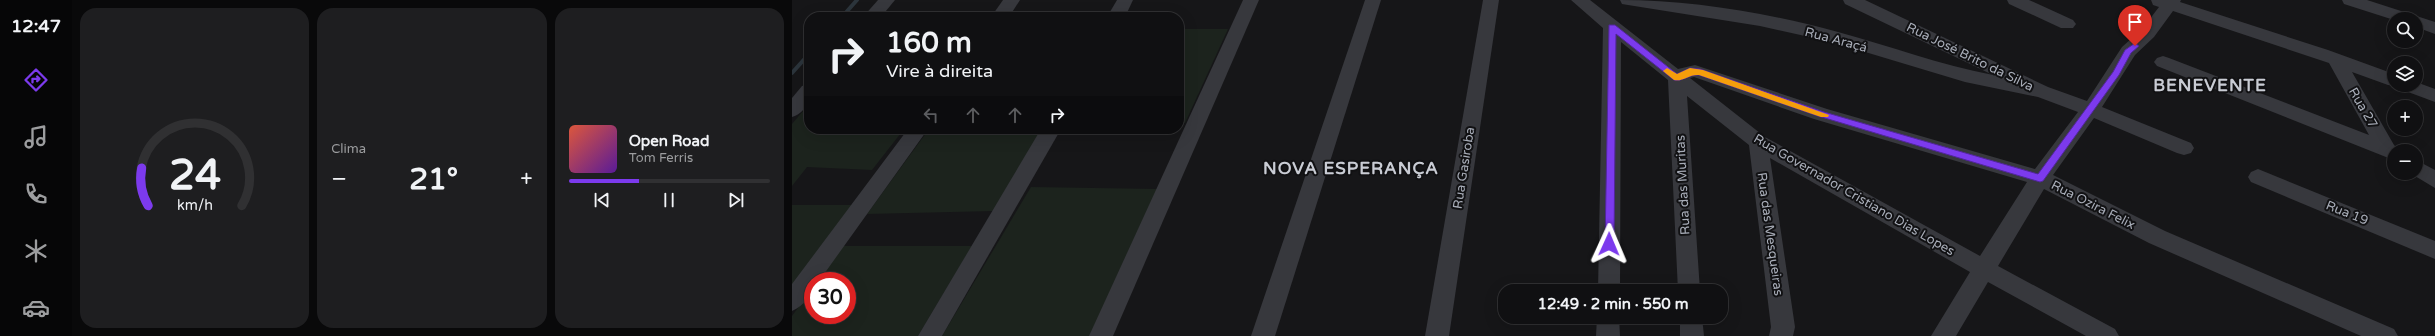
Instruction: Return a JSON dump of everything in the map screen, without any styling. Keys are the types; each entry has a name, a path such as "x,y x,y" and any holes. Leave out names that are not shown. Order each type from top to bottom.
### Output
{"street":[{"path":"876,12 887,0"},
{"path":"1004,12 1012,0"},
{"path":"1119,12 1125,0"},
{"path":"1101,336 1251,0"},
{"path":"1262,336 1373,0"},
{"name":"Rua Gasiroba","path":"1437,336 1491,0"},
{"name":"Rua Governador Cristiano Dias Lopes","path":"1579,0 1758,142 1876,210 2106,336"},
{"name":"Rua Araçá","path":"1628,0 1753,20 1834,37 1965,76 2041,91"},
{"name":"Rua José Brito da Silva","path":"1851,0 2041,91 2090,109 2184,148"},
{"path":"2014,0 2067,24"},
{"path":"2350,0 2387,12"},
{"path":"1943,336 2040,178 2116,74 2128,51 2148,33 2167,2 2336,59 2387,78"},
{"path":"2423,24 2435,28"},
{"path":"1609,284 1612,27"},
{"name":"Rua 27","path":"2336,59 2387,145"},
{"path":"2163,62 2387,150"},
{"name":"Rua Ozira Felix","path":"1677,78 1690,71 1700,72 1821,114 2040,178 2157,237 2386,336"},
{"name":"Rua das Muritas","path":"1677,78 1689,284"},
{"path":"2423,91 2435,96"},
{"path":"792,110 804,96"},
{"path":"792,301 914,134"},
{"path":"930,336 1049,134"},
{"name":"Rua das Mesqueiras","path":"1758,142 1782,331"},
{"path":"2423,172 2435,180"},
{"name":"Rua 19","path":"2258,177 2435,250"},
{"path":"1608,324 1608,336"},
{"path":"1691,324 1692,336"}],"shaded area":[{"path":"1184,29 1228,29 1185,123"},
{"path":"804,110 804,134 900,134 872,170 807,167 792,186 792,124"},
{"path":"925,134 1039,134 994,211 867,214"},
{"path":"1031,187 1158,189 1091,336 942,336"},
{"path":"792,205 852,205 792,287"},
{"path":"843,246 972,246 918,336 792,336 792,316 804,299 804,324 856,324 856,272 824,272"}],"waterway":[{"path":"846,12 857,0"},
{"path":"792,73 804,60"}],"slow traffic":[{"path":"1667,71 1677,78 1690,71 1700,72 1824,115"}],"district":[{"name":"BENEVENTE","path":"2210,85"},
{"name":"NOVA ESPERANÇA","path":"1351,168"}],"route":[{"path":"1609,244 1612,27 1677,78 1690,71 1700,72 1821,114 2040,178 2116,74 2128,51 2135,46"}]}
